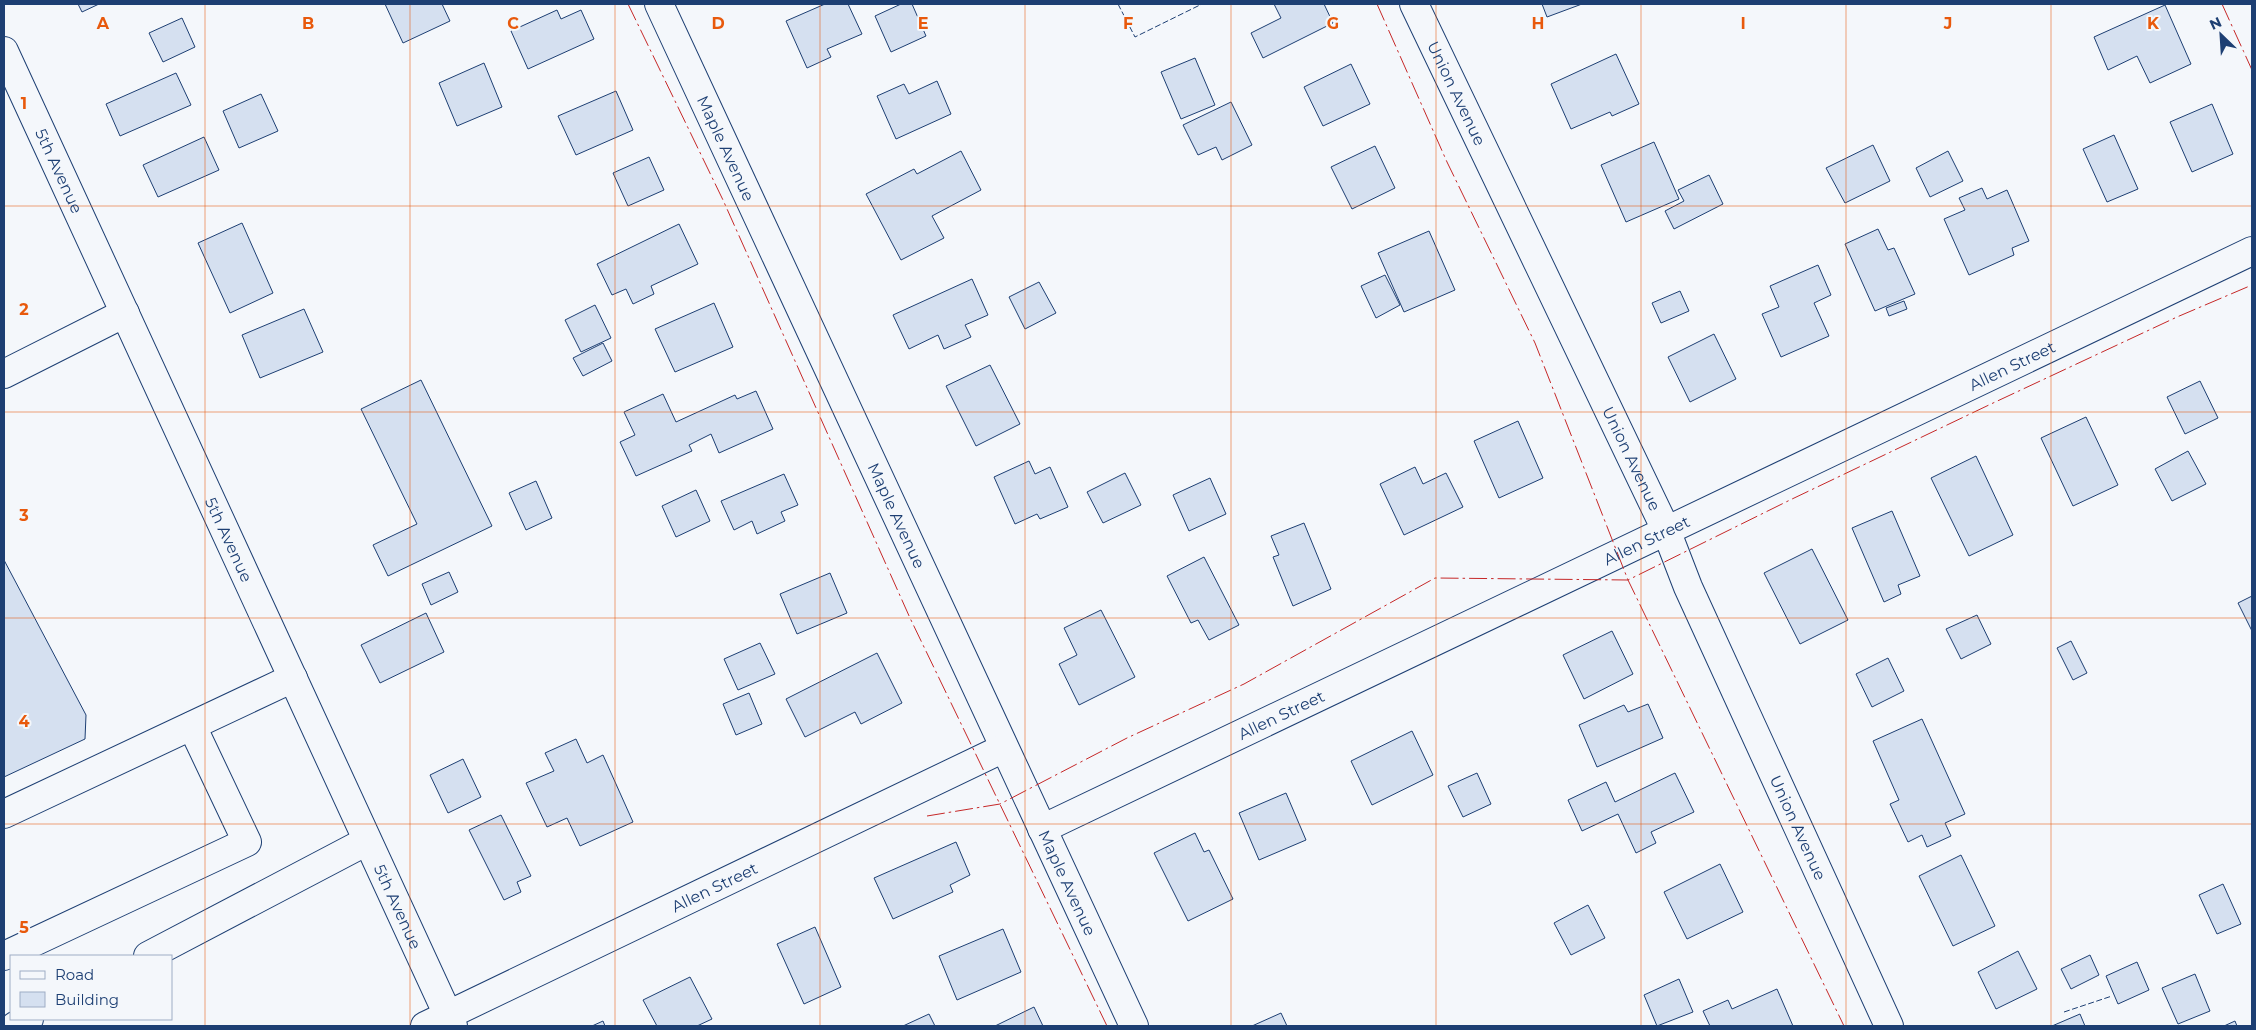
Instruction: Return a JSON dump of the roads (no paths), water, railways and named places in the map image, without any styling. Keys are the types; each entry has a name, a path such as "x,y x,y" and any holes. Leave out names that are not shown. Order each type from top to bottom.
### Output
{"street":[{"name":"Maple Avenue","path":"659,4 1134,1026"},
{"name":"Union Avenue","path":"1414,4 1666,530 1688,586 1889,1026"},
{"name":"5th Avenue","path":"4,52 367,841 442,1023"},
{"name":"Allen Street","path":"1042,829 2252,251"},
{"path":"4,374 125,313"},
{"path":"4,814 293,678"},
{"path":"4,956 247,842 192,726"},
{"name":"Allen Street","path":"442,1023 1004,748"},
{"path":"150,955 367,841"},
{"path":"15,1026 27,1020"}]}
